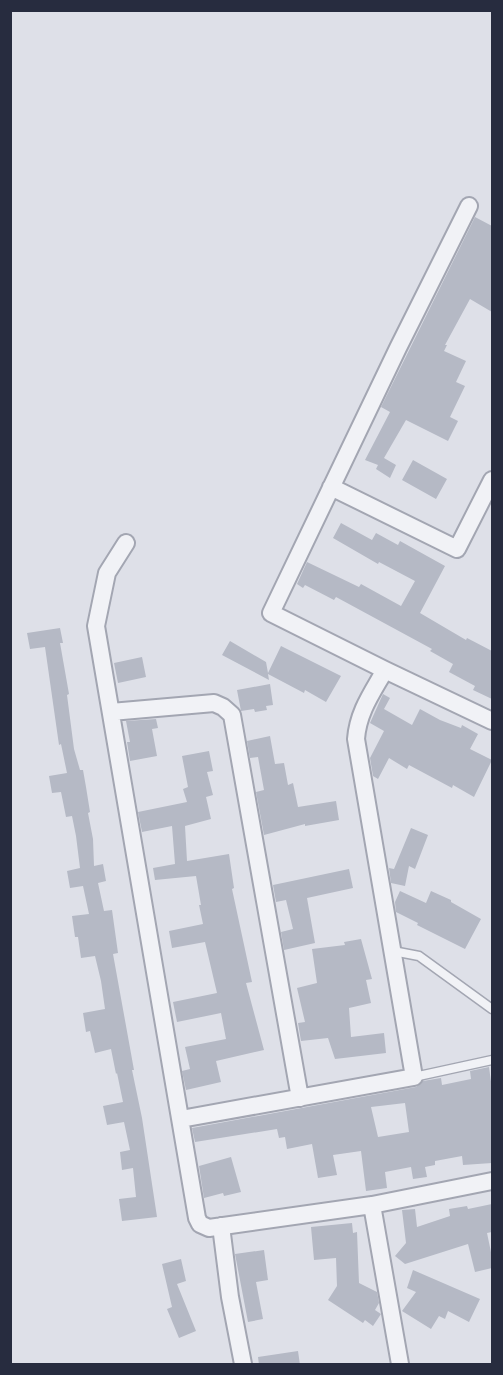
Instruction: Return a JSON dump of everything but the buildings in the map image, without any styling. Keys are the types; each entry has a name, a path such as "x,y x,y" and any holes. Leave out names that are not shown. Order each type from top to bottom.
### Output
{"street":[{"path":"469,206 271,613 492,721"},
{"path":"331,488 457,549 492,480"},
{"path":"126,543 107,573 96,626 197,1218 200,1224 209,1228 372,1205 492,1182"},
{"path":"181,1119 414,1077 356,739 357,723 363,708 385,670"},
{"path":"111,712 214,703 224,707 232,715 300,1098"},
{"path":"372,1205 400,1365"},
{"path":"221,1226 230,1298 243,1365"}],"lane":[{"path":"393,951 419,956 492,1009"},
{"path":"414,1077 492,1060"}]}
